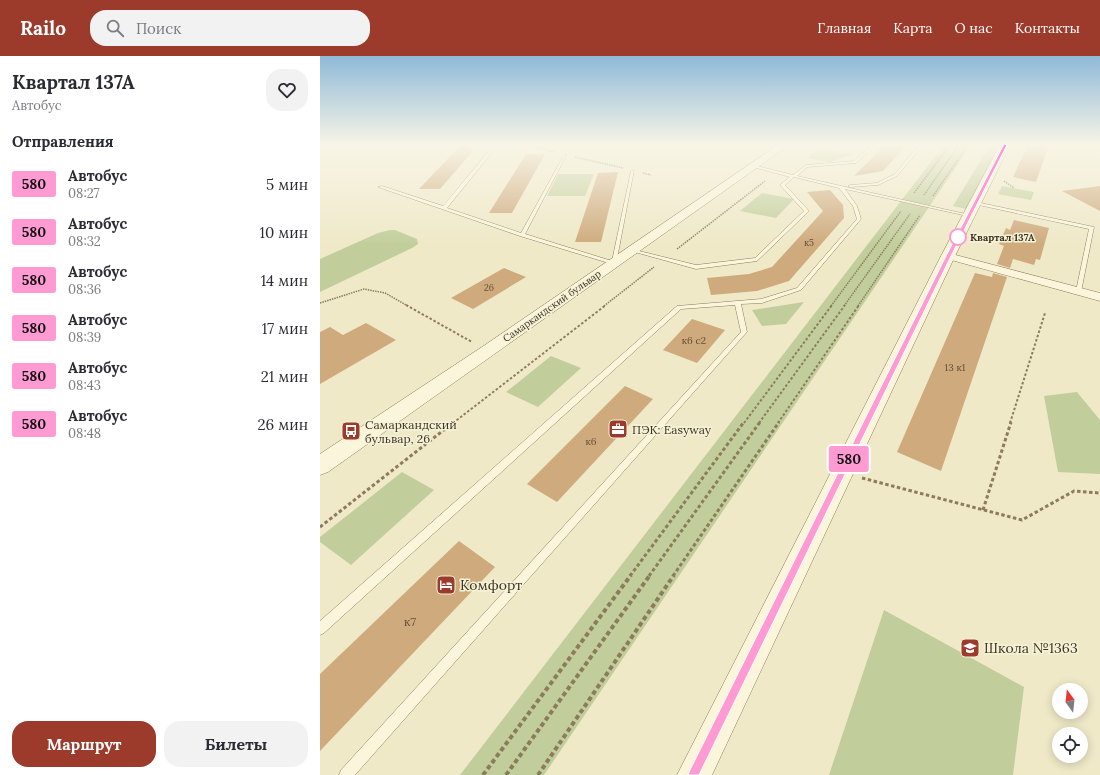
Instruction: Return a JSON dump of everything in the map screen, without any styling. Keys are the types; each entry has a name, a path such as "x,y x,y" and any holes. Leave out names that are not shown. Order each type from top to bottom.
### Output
{"street":[{"name":"Самаркандский бульвар","path":"320,466 736,179"},
{"path":"694,775 948,256 988,179"},
{"path":"948,256 1100,296"}],"lane":[{"path":"444,208 468,179"},
{"path":"522,235 553,179"},
{"path":"380,187 562,248 614,263 631,179"},
{"path":"633,250 696,267 757,259 807,211 782,185 790,179"},
{"path":"804,179 970,216"},
{"path":"841,187 878,184 889,179"},
{"path":"320,630 679,307 738,304 762,301 799,289 859,219 855,206 841,187"},
{"path":"976,203 1092,228 1079,291"},
{"path":"346,775 744,332 738,304"}],"path":[{"path":"320,527 768,179"},
{"path":"483,775 925,179"},
{"path":"506,775 936,179"},
{"path":"538,775 945,179"},
{"path":"1004,181 1014,188"},
{"path":"320,303 364,289 385,293 488,351"},
{"path":"984,510 1045,313"},
{"path":"842,473 1022,520 1074,491 1100,493"}],"green space":[{"path":"556,179 592,179 585,196 547,196"},
{"path":"918,179 948,179 544,775 460,775"},
{"path":"970,179 985,179 971,210 953,206"},
{"path":"1002,186 1034,192 1031,200 998,194"},
{"path":"762,193 794,199 776,218 740,211"},
{"path":"395,230 417,239 418,244 320,292 320,259 378,233"},
{"path":"804,302 786,324 762,326 752,310"},
{"path":"551,356 581,368 538,407 506,392"},
{"path":"1077,392 1100,420 1100,474 1058,472 1044,396"},
{"path":"402,472 434,490 351,565 320,542 320,537"},
{"path":"884,610 1024,687 1013,775 829,775"}],"building":[{"path":"429,179 449,179 440,189 419,189"},
{"path":"511,179 531,179 512,213 489,213"},
{"path":"596,179 616,179 601,242 575,242"},
{"path":"1020,179 1037,179 1036,182"},
{"path":"1100,186 1100,211 1062,191"},
{"path":"830,190 843,205 844,218 789,281 757,291 711,295 707,278 749,274 772,267 823,211 807,192"},
{"path":"1014,220 1049,228 1040,260 1036,259 1034,265 1013,259 1010,268 997,264 1004,246 999,244 1006,228 1010,230"},
{"path":"504,268 526,277 473,309 451,298"},
{"path":"975,273 992,277 993,273 1007,277 941,471 897,452"},
{"path":"692,319 725,330 697,363 663,350"},
{"path":"366,323 396,340 320,384 320,332 330,327 343,335"},
{"path":"625,386 653,399 557,502 527,484"},
{"path":"459,541 495,567 320,751 320,674"}],"bus line":[{"name":"580","path":"694,775 948,256 988,179"}],"place":[{"name":"Квартал 137А","path":"958,237"},
{"name":"ПЭК: Easyway","path":"618,429"},
{"name":"Самаркандский бульвар, 26","path":"351,431"},
{"name":"Комфорт","path":"446,585"},
{"name":"Школа №1363","path":"970,648"}]}
